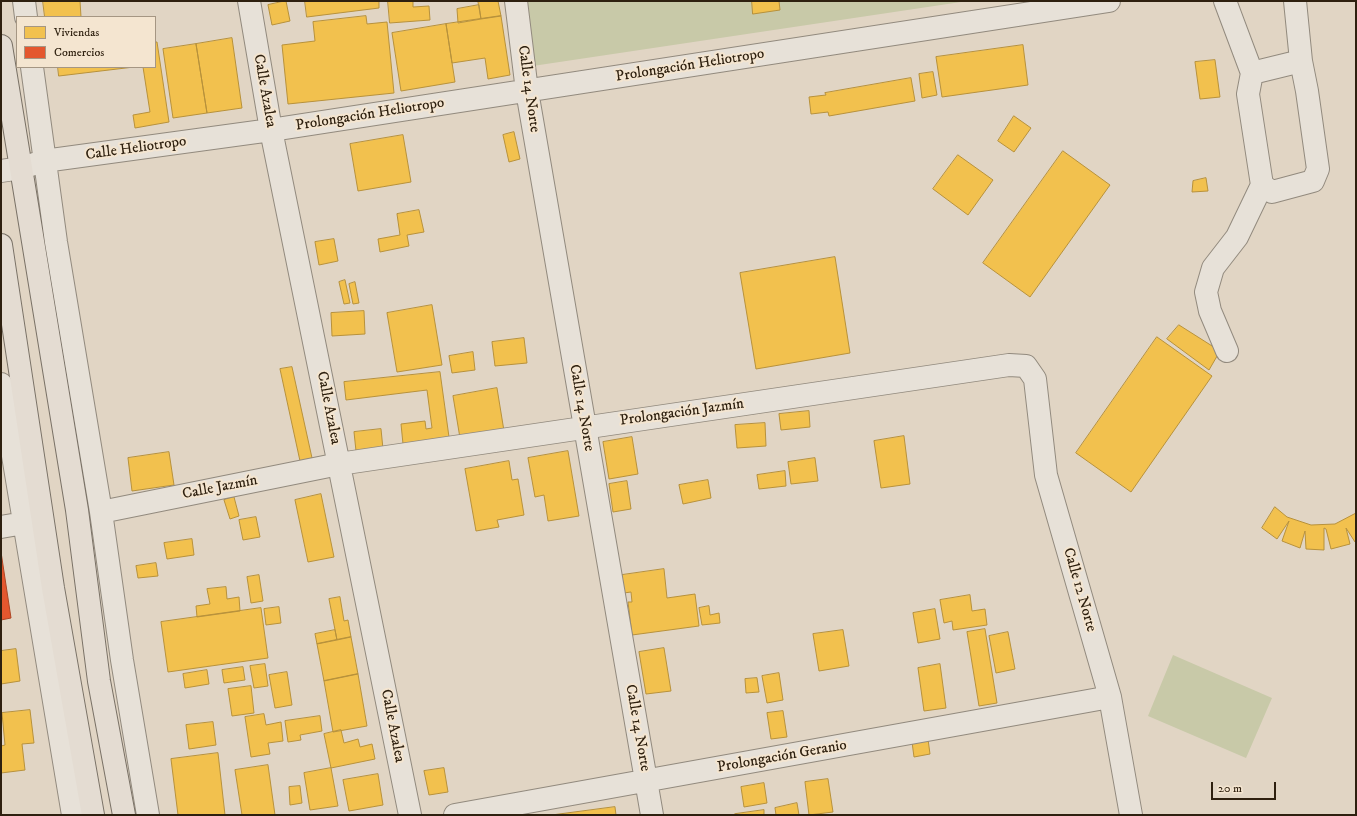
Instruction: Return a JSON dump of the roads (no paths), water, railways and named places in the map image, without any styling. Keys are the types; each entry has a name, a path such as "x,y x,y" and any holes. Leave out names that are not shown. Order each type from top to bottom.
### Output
{"main road":[{"path":"1,46 11,169 77,510 99,681 124,815"},
{"path":"1,245 53,588 93,815"}],"street":[{"path":"24,1 26,16"},
{"name":"Calle Azalea","path":"249,1 271,130 410,815"},
{"name":"Calle 14 Norte","path":"516,1 527,91 652,815"},
{"name":"Prolongación Heliotropo","path":"271,130 527,91 995,10 1109,1"},
{"path":"1225,1 1252,73 1248,94 1262,185 1237,237 1213,268 1206,292 1210,312 1228,351"},
{"path":"1262,185 1272,192 1289,188 1313,181 1318,169 1301,60 1295,1"},
{"path":"1252,73 1301,60"},
{"path":"32,68 44,161 122,660 148,815"},
{"name":"Calle Heliotropo","path":"11,169 44,161 271,130"},
{"name":"Prolongación Jazmín","path":"339,464 1009,365 1026,366"},
{"name":"Calle 12 Norte","path":"1026,366 1035,379 1046,475 1110,697 1131,815"},
{"path":"1,384 72,815"},
{"name":"Calle Jazmín","path":"100,512 339,464"},
{"path":"1,527 24,523"},
{"name":"Prolongación Geranio","path":"455,815 646,782 1110,697"}]}
